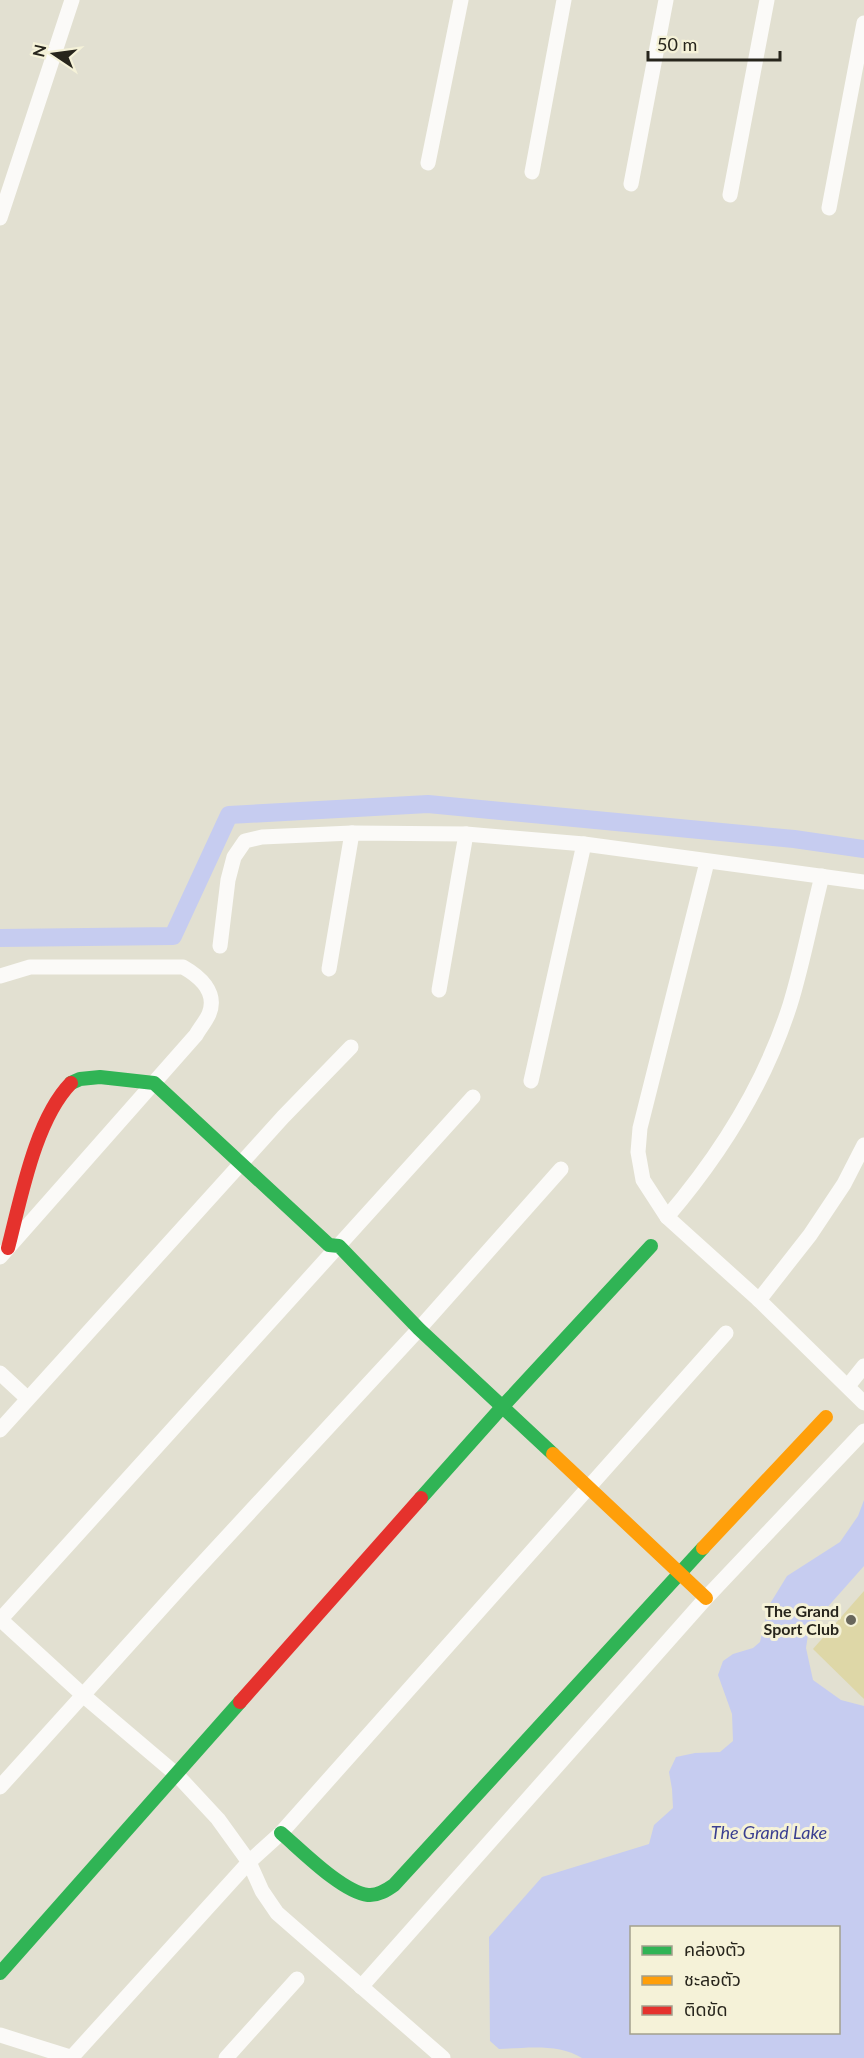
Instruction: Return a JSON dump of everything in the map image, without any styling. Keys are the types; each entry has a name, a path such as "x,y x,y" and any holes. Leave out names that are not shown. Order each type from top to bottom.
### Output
{"street":[{"path":"0,218 72,0"},
{"path":"428,163 461,0"},
{"path":"532,172 564,0"},
{"path":"631,184 666,0"},
{"path":"730,195 767,0"},
{"path":"829,208 864,23"},
{"path":"329,969 352,833"},
{"path":"220,946 228,880 234,857 244,841 262,837 352,833 466,834 584,844 864,882"},
{"path":"439,990 466,834"},
{"path":"531,1081 584,844"},
{"path":"707,862 640,1128 638,1152 643,1180 666,1217 759,1300 864,1403"},
{"path":"666,1217 693,1187 724,1142 753,1092 790,1005 822,876"},
{"path":"0,975 30,967 183,967 198,975 208,990 211,1001 210,1013 196,1035 4,1252"},
{"path":"0,1430 283,1117 351,1047"},
{"path":"4,1252 46,1119 58,1097 72,1082 87,1078 154,1083 329,1245 339,1246 420,1329 681,1572 706,1598"},
{"path":"443,2058 277,1913 262,1891 249,1862 218,1819 177,1775 84,1696 0,1620 473,1096"},
{"path":"759,1300 810,1235 843,1184 864,1145"},
{"path":"0,1787 187,1580 420,1329 561,1169"},
{"path":"0,1973 503,1406 651,1246"},
{"path":"0,2035 72,2057 249,1862 281,1833 726,1333"},
{"path":"848,1386 864,1366"},
{"path":"0,1373 27,1398"},
{"path":"281,1833 343,1882 370,1895 382,1893 394,1885 826,1417"},
{"path":"361,1987 706,1598 864,1431"},
{"path":"226,2058 297,1979"}],"shaded area":[{"name":"The Grand Sport Club","path":"864,1591 864,1699 813,1649"}],"water":[{"name":"The Grand Lake","path":"864,1500 864,1566 809,1628 806,1648 813,1680 841,1700 864,1706 864,2058 582,2058 573,2053 552,2048 499,2049 490,2041 489,1937 542,1877 649,1844 654,1825 673,1808 669,1772 676,1757 695,1753 720,1752 733,1741 732,1714 718,1675 723,1661 733,1654 753,1648 760,1642 768,1607 787,1576 840,1542 858,1516"}],"waterway":[{"path":"0,938 173,936 229,815 428,804 794,839 864,849"}],"traffic: fast":[{"path":"71,1083 80,1079 100,1077 154,1083 329,1245 339,1246 419,1329 553,1454"},
{"path":"421,1498 651,1246"},
{"path":"281,1833 334,1879 358,1892 375,1895 394,1885 703,1548"},
{"path":"0,1973 240,1702"}],"traffic: slow":[{"path":"703,1548 826,1417"},
{"path":"553,1454 706,1598"}],"traffic: jam":[{"path":"8,1248 24,1184 39,1138 58,1099 71,1083"},
{"path":"240,1702 421,1498"}],"place":[{"name":"The Grand Sport Club","path":"851,1620"}]}
